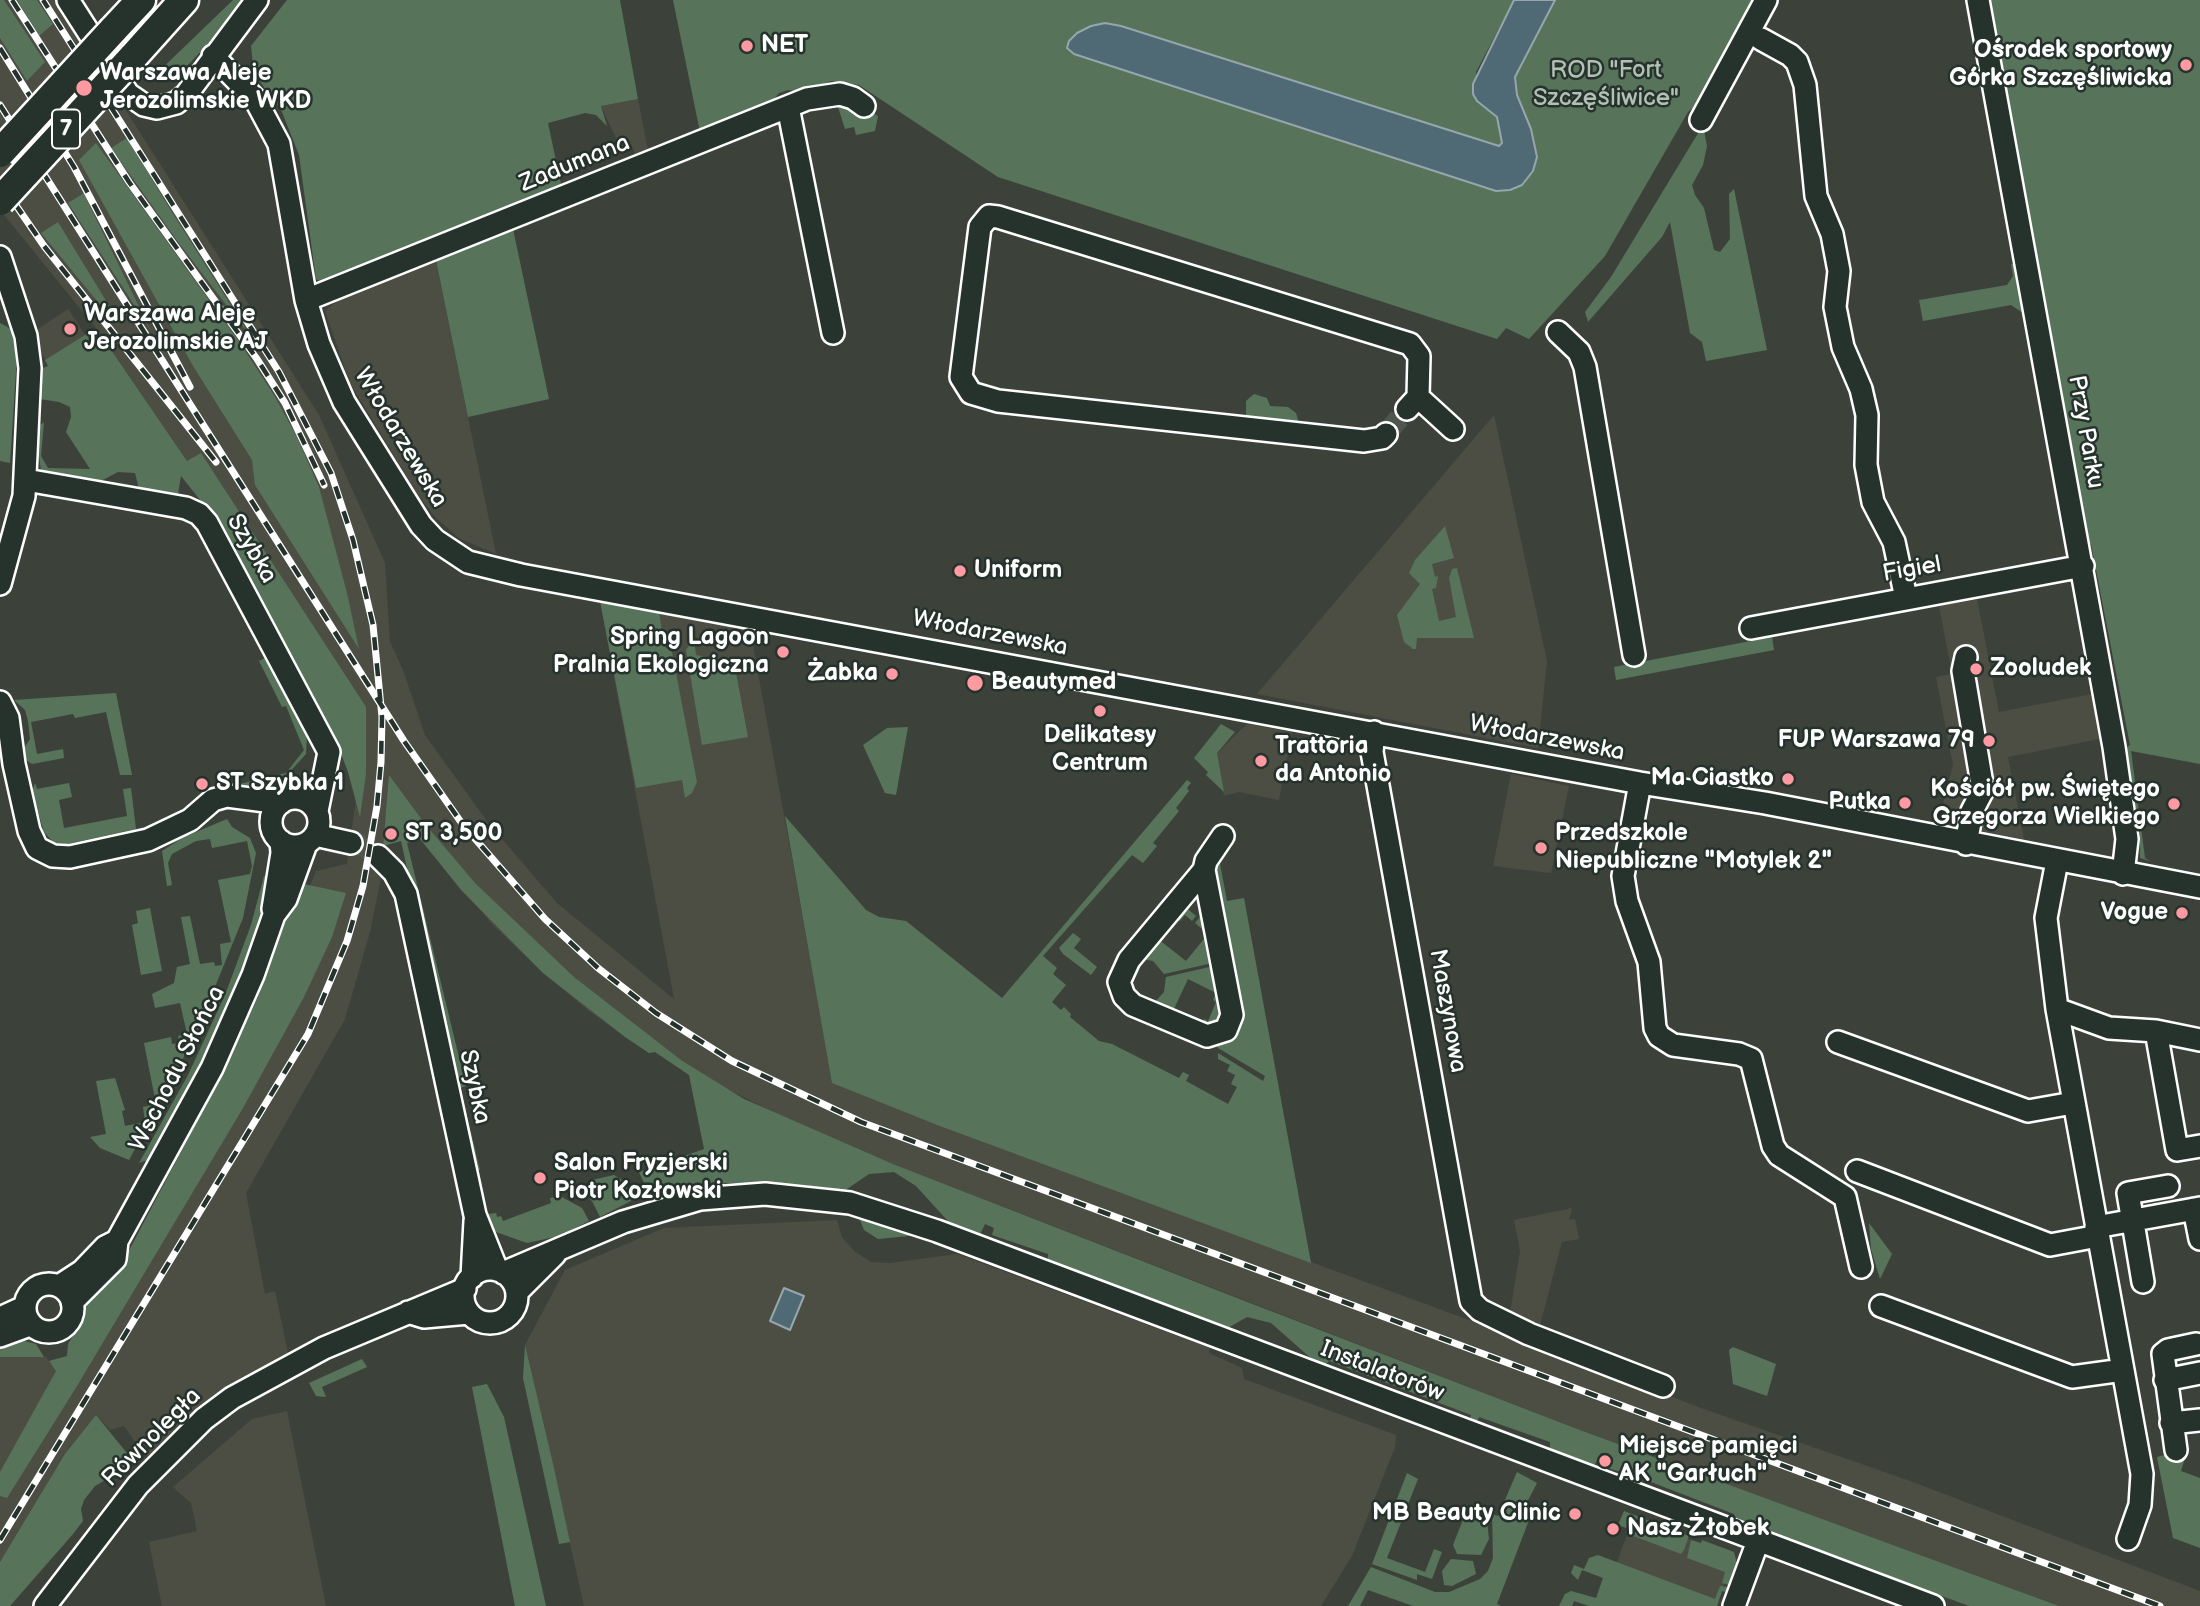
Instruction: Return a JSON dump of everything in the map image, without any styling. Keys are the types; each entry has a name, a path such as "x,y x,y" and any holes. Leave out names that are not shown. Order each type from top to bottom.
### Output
{"main road":[{"name":"7","path":"0,152 141,0"},
{"name":"7","path":"0,201 184,0"}],"street":[{"path":"68,0 128,94 144,106 169,106 182,99 257,0"},
{"path":"1701,120 1766,0"},
{"name":"Przy Parku","path":"1978,0 2083,566 2126,821 2127,850 2123,874"},
{"path":"1761,39 1790,55 1797,62 1805,85 1816,196 1832,234 1839,271 1835,307 1843,347 1861,389 1867,415 1866,465 1873,502 1894,542 1906,598"},
{"name":"Włodarzewska","path":"213,56 255,99 279,144 306,300 329,372 367,442 421,525 435,540 468,562 521,575 1640,783 1765,803 1966,845 2200,887"},
{"name":"Zadumana","path":"306,300 788,107 832,94 853,98 864,106"},
{"path":"788,107 833,333"},
{"path":"1386,434 1382,438 1364,441 998,401 971,393 961,377 980,227 989,216 998,217 1410,344 1419,356 1412,403 1452,429"},
{"path":"0,257 6,294 29,353 26,480 16,533 0,584"},
{"path":"1558,332 1575,347 1585,367 1634,655"},
{"name":"Szybka","path":"26,480 176,506 199,514 216,536 318,730 329,761 318,792 314,828"},
{"name":"Figiel","path":"1751,628 2083,566"},
{"path":"1966,657 1963,671 1983,790 1972,811 1966,845"},
{"path":"0,702 8,718 14,764 29,831 33,841 52,856 70,857 140,843 178,827 202,812 205,805 227,796 282,807 308,801 314,828"},
{"path":"314,828 294,846 281,841 282,807 306,783 320,754 318,730"},
{"name":"Maszynowa","path":"1374,732 1372,752 1471,1301 1480,1310 1528,1334 1663,1386"},
{"path":"1640,783 1623,876 1627,901 1649,962 1655,1028 1659,1036 1673,1045 1739,1054 1751,1059 1773,1146 1779,1155 1845,1197 1861,1267"},
{"path":"314,828 352,841"},
{"name":"Wschodu Słońca","path":"66,1294 111,1265 118,1252 117,1241 217,1058 253,975 274,915 286,899 314,828"},
{"path":"1204,870 1129,960 1119,982 1124,996 1133,1005 1207,1036 1226,1030 1232,1015 1204,870 1206,861 1223,836"},
{"name":"Wschodu Słońca","path":"274,915 273,902 282,852 281,841"},
{"name":"Szybka","path":"378,856 394,872 406,894 475,1215 500,1271"},
{"path":"2057,862 2046,918 2057,1009 2142,1474 2140,1506 2128,1539"},
{"path":"2057,1009 2109,1028 2156,1031 2200,1040"},
{"path":"2156,1031 2177,1150 2200,1146"},
{"path":"1838,1042 2028,1111 2073,1103"},
{"path":"1857,1171 2050,1245 2133,1220 2197,1208 2200,1240"},
{"path":"2143,1282 2128,1193 2168,1186"},
{"name":"Instalatorów","path":"561,1246 646,1213 691,1201 742,1195 809,1196 864,1207 937,1230 1933,1606"},
{"name":"Szybka","path":"468,1283 475,1215"},
{"path":"469,1313 464,1301 468,1283 484,1270 500,1271 561,1246"},
{"path":"406,1312 424,1317 469,1313 484,1322 503,1320 511,1313 517,1292 561,1246"},
{"path":"500,1271 517,1292"},
{"name":"Równoległa","path":"45,1606 131,1493 204,1419 232,1398 290,1364 468,1283"},
{"path":"49,1284 66,1294 71,1318 59,1330 41,1331 27,1316 28,1295 37,1287 49,1284"},
{"path":"1881,1306 2072,1377 2123,1370"},
{"path":"0,1318 27,1316"},
{"path":"0,1336 27,1316"},
{"path":"2176,1450 2163,1354 2168,1350 2196,1344"},
{"path":"2165,1380 2200,1373"},
{"path":"2171,1423 2200,1420"},
{"path":"1734,1606 1758,1541"}],"shaded area":[{"path":"0,0 56,0 319,415 385,563 390,642 403,670 425,735 489,824 557,903 674,999 600,601 750,629 833,1083 937,1125 1701,1408 1910,1481 2200,1591 2200,1606 2059,1606 1580,1430 796,1124 655,1052 649,1053 589,1011 543,973 493,925 414,831 385,815 381,878 370,932 345,1019 246,1193 265,1294 275,1291 288,1353 204,1414 156,1460 144,1454 124,1426 110,1430 96,1415 0,1562 0,1357 46,1357 56,1370 90,1324 183,1163 260,1004 316,871 347,864 364,741 187,461 96,328 0,210"},
{"path":"638,99 648,150 636,156 631,144 620,147 601,106"},
{"path":"434,256 496,554 459,538 435,517 417,494 350,383 325,311 346,294"},
{"path":"68,309 85,335 45,360 32,333"},
{"path":"1494,415 1547,661 1538,748 1257,694"},
{"path":"1977,599 1999,712 2092,694 2099,739 2008,757 2024,839 1938,823 1953,765 1936,677 1952,674 1939,606"},
{"path":"1247,724 1292,732 1279,800 1239,792 1224,796 1217,753"},
{"path":"1511,774 1569,786 1551,873 1493,866"},
{"path":"1572,1208 1569,1220 1575,1219 1579,1239 1562,1242 1540,1325 1510,1313 1520,1251 1514,1220"},
{"path":"837,1220 842,1237 854,1251 871,1262 890,1263 957,1254 1210,1348 1209,1353 1242,1368 1244,1379 1396,1435 1395,1447 1352,1556 1321,1606 584,1606 525,1345 565,1270 664,1228"},
{"path":"287,1411 326,1606 162,1606 149,1542 197,1531 191,1503 173,1487 252,1419"},
{"path":"1633,1519 1734,1555 1717,1606 1627,1606 1604,1597"}],"green space":[{"path":"0,0 4,0 45,62 27,81 0,38"},
{"path":"17,0 37,0 53,24 39,36"},
{"path":"233,0 248,0 207,53 202,50 175,79 163,82 153,77"},
{"path":"287,0 620,0 638,99 601,106 607,126 596,115 585,113 548,123 562,189 323,283 316,279 299,155 282,112 254,73 251,46"},
{"name":"ROD \"Fort Szczęśliwice\"","path":"673,0 1514,0 1476,72 1477,101 1497,117 1502,143 1500,146 1105,23 1077,33 1533,171 1537,157 1531,129 1517,95 1515,77 1555,0 1753,0 1695,106 1688,112 1605,256 1529,339 1506,328 1497,339 998,177 859,85 831,81 802,92 788,90 779,93 769,105 700,132"},
{"path":"1986,0 2200,0 2200,764 2131,751 2145,858 2150,861 2140,858 2140,835 2126,748 2130,745 2091,544 2087,544 2069,428 2056,380 2059,376 2050,346 2050,333 2047,331 2042,305 2045,304"},
{"path":"849,102 878,116 875,131 856,135 854,127 845,129 837,104"},
{"path":"1703,125 1707,146 1703,165 1692,185 1704,208 1714,250 1720,252 1730,239 1729,194 1734,189 1767,350 1706,361 1702,342 1690,333 1670,222 1662,237 1588,322 1585,312 1611,277"},
{"path":"127,138 251,337 178,242 111,148"},
{"path":"96,143 240,343 274,395 297,437 319,487 359,649 255,485 252,460 193,366 79,160"},
{"path":"84,194 151,331 68,203"},
{"path":"58,222 119,322 116,324 41,233"},
{"path":"513,229 549,399 468,417 436,260"},
{"path":"2011,264 2014,264 2023,313 2011,305 1923,321 1919,300 2007,285 2013,276"},
{"path":"0,323 11,329 17,356 10,463 0,461"},
{"path":"96,328 187,461 201,453 366,707 366,774 360,817 348,772 335,738 220,525 181,476 178,494 169,497 146,495 139,489 135,473 118,472 93,485 51,476 41,470 35,429 44,422 41,456 48,468 90,469 66,432 71,417 70,407 40,399 36,394 38,370 48,366 45,360"},
{"path":"1254,394 1267,398 1270,406 1288,407 1296,413 1300,427 1246,421 1246,401"},
{"path":"1445,526 1454,558 1432,564 1435,577 1438,576 1436,588 1432,589 1439,621 1456,617 1449,578 1452,569 1457,568 1474,638 1417,638 1416,649 1413,649 1404,642 1397,615 1420,584 1409,573 1415,560"},
{"path":"600,601 659,611 664,646 672,652 697,782 692,793 685,798 682,780 636,788"},
{"path":"1772,637 1774,650 1616,680 1614,667"},
{"path":"690,644 695,646 696,655 734,662 748,737 702,745 686,650"},
{"path":"267,657 307,733 306,754 286,776 255,782 244,788 227,787 286,773 304,750 286,706 282,707 259,661"},
{"path":"116,693 132,775 120,775 106,712 75,718 73,714 31,722 37,754 63,749 64,758 32,764 26,760 24,748 30,739 28,721 25,710 14,700"},
{"path":"1221,724 1235,732 1217,753 1224,792 1206,775 1208,772 1194,758"},
{"path":"908,727 896,795 885,793 863,745 887,728"},
{"path":"389,775 425,824 476,884 574,977 681,1060 744,1099 893,1164 1250,1303 1580,1430 2059,1606 1969,1606 1733,1519 1734,1514 1651,1482 1651,1479 1610,1469 1613,1458 1601,1453 1594,1466 1550,1449 1550,1442 1479,1417 1475,1427 1469,1425 1471,1415 1329,1361 1322,1368 1271,1323 1247,1317 1226,1329 1048,1262 1048,1254 992,1235 994,1228 985,1224 978,1239 957,1231 916,1186 894,1172 869,1174 844,1191 803,1185 725,1183 651,1199 639,1172 704,1149 689,1075 655,1052 649,1053 625,1037 543,973 462,891 416,834 418,840 407,843 466,1086 460,1088 480,1170 474,1171 401,841 383,846"},
{"path":"1187,780 1191,783 1187,788 1189,791 1176,808 1179,811 1153,843 1157,846 1143,863 1132,855 1043,956 1057,968 1053,974 1066,985 1052,1002 1061,1010 1064,1007 1071,1014 1070,1017 1099,1041 1112,1044 1179,1078 1183,1072 1189,1075 1186,1081 1228,1104 1237,1087 1231,1084 1235,1075 1227,1071 1230,1065 1218,1059 1218,1053 1263,1081 1265,1076 1218,1048 1217,1039 1223,1037 1209,870 1218,853 1227,901 1244,898 1311,1263 937,1125 832,1083 785,816 866,910 879,917 906,921 1002,998"},
{"path":"35,783 37,789 69,783 72,797 59,800 64,828 127,816 123,789 131,788 136,829 67,844 54,843 44,832 32,792"},
{"path":"227,819 232,827 250,838 256,853 243,918 195,1036 129,1160 100,1148 90,1137 106,1134 96,1081 115,1078 125,1110 122,1111 125,1126 145,1122 143,1107 156,1104 144,1043 171,1037 172,1044 179,1043 178,1036 187,1034 180,1003 155,1008 152,994 174,983 177,967 190,964 181,917 190,916 200,964 214,962 215,966 222,965 220,944 231,942 218,880 250,874 252,866 247,841 212,848 210,839 196,841 172,854 168,863 172,885 167,886 162,851 182,838"},
{"path":"264,876 272,878 261,926 210,1053 151,1159 139,1163 188,1075 225,995 251,925"},
{"path":"304,884 346,893 332,937 304,997 243,1108 77,1386 7,1498 0,1496 0,1472 56,1371 49,1361 67,1356 68,1344 81,1323 86,1305 123,1262 224,1070 258,997 298,887"},
{"path":"1183,905 1196,916 1192,921 1185,915 1180,921 1175,918 1158,939 1186,961 1208,934 1195,923 1206,909 1217,962 1164,974 1153,961 1141,959"},
{"path":"150,908 162,971 141,975 132,925 138,923 136,911"},
{"path":"1073,933 1081,939 1074,948 1097,967 1091,975 1059,948"},
{"path":"1218,965 1227,1014 1222,1027 1201,1025 1204,1019 1208,1021 1216,1002 1213,1000 1216,993 1188,979 1173,1011 1154,1003 1164,992 1166,977"},
{"path":"614,1175 625,1182 631,1201 600,1217 592,1201 579,1189 589,1187 588,1181"},
{"path":"560,1196 582,1208 589,1221 559,1236 527,1243 493,1231 489,1214 496,1213 503,1221 551,1203 550,1198"},
{"path":"858,1215 919,1235 878,1239 864,1230"},
{"path":"1869,1223 1892,1254 1880,1279 1871,1249"},
{"path":"17,1339 36,1344 44,1357 0,1357 0,1346"},
{"path":"525,1345 570,1542 559,1544 523,1378"},
{"path":"1733,1347 1776,1364 1767,1396 1733,1384 1729,1350"},
{"path":"362,1359 367,1367 322,1387 326,1397 316,1396 309,1383"},
{"path":"487,1384 504,1417 546,1606 515,1606 472,1387"},
{"path":"96,1415 135,1463 95,1486 84,1500 81,1509 83,1521 73,1534 10,1606 0,1606 0,1562 65,1454"},
{"path":"2172,1453 2185,1458 2181,1471 2200,1478 2200,1548 2173,1538 2157,1457"},
{"path":"1517,1472 1537,1483 1524,1508 1527,1510 1525,1518 1529,1520 1497,1604 1501,1606 1413,1606 1368,1590 1360,1606 1348,1606 1371,1567 1435,1592 1449,1592 1480,1579 1488,1571 1493,1558 1492,1514 1498,1516"},
{"path":"1407,1473 1418,1479 1387,1558 1425,1572 1434,1549 1442,1552 1432,1579 1417,1574 1417,1580 1372,1564"},
{"path":"1473,1507 1486,1512 1489,1539 1481,1555 1457,1554 1453,1545 1466,1512"},
{"path":"1624,1511 1689,1536 1684,1550 1681,1554 1628,1534 1629,1529 1618,1525"},
{"path":"1691,1540 1701,1543 1702,1540 1734,1552 1737,1564 1729,1585 1722,1583 1725,1572 1687,1558"},
{"path":"1598,1555 1715,1599 1720,1586 1728,1587 1726,1592 1722,1591 1717,1606 1589,1606 1574,1601 1572,1606 1559,1606 1565,1594 1571,1591 1596,1598 1603,1578 1582,1570 1578,1580 1571,1573 1574,1565 1584,1569 1589,1558"},
{"path":"1451,1559 1473,1561 1476,1574 1452,1586 1444,1585 1442,1571"}],"water":[{"path":"1514,0 1555,0 1515,77 1517,95 1531,129 1537,157 1533,171 1522,185 1510,190 1496,191 1074,54 1067,48 1069,41 1077,33 1091,26 1105,23 1121,26 1499,146 1502,143 1497,117 1477,101 1473,94 1473,84"},
{"path":"784,1288 804,1296 790,1330 770,1321"}],"tunnel":[{"path":"1386,434 1407,409"},
{"path":"352,839 378,856"}],"railway":[{"path":"12,0 129,182 257,359 285,403 324,485"},
{"path":"0,1540 308,1034 347,941 363,886 377,806 381,762 382,717 373,625 353,540 331,473 279,372 43,0"},
{"path":"0,48 74,167 190,387"},
{"path":"0,105 404,741 463,825 545,919 598,968 656,1013 732,1061 861,1122 2160,1606"},
{"path":"0,182 44,246 216,462"}],"place":[{"name":"NET","path":"747,46"},
{"name":"Ośrodek sportowy Górka Szczęśliwicka","path":"2186,65"},
{"name":"Warszawa Aleje Jerozolimskie WKD","path":"84,88"},
{"name":"Warszawa Aleje Jerozolimskie AJ","path":"70,329"},
{"name":"Uniform","path":"960,571"},
{"name":"Spring Lagoon Pralnia Ekologiczna","path":"783,652"},
{"name":"Zooludek","path":"1976,669"},
{"name":"Żabka","path":"892,674"},
{"name":"Beautymed","path":"975,683"},
{"name":"Delikatesy Centrum","path":"1100,711"},
{"name":"FUP Warszawa 79","path":"1989,741"},
{"name":"Trattoria da Antonio","path":"1261,761"},
{"name":"Ma Ciastko","path":"1788,779"},
{"name":"ST Szybka 1","path":"202,784"},
{"name":"Putka","path":"1905,803"},
{"name":"Kościół pw. Świętego Grzegorza Wielkiego","path":"2174,804"},
{"name":"ST 3,500","path":"391,834"},
{"name":"Przedszkole Niepubliczne \"Motylek 2\"","path":"1541,848"},
{"name":"Vogue","path":"2182,913"},
{"name":"Salon Fryzjerski Piotr Kozłowski","path":"540,1178"},
{"name":"Miejsce pamięci AK \"Garłuch\"","path":"1605,1461"},
{"name":"MB Beauty Clinic","path":"1575,1514"},
{"name":"Nasz Żłobek","path":"1613,1529"}]}
